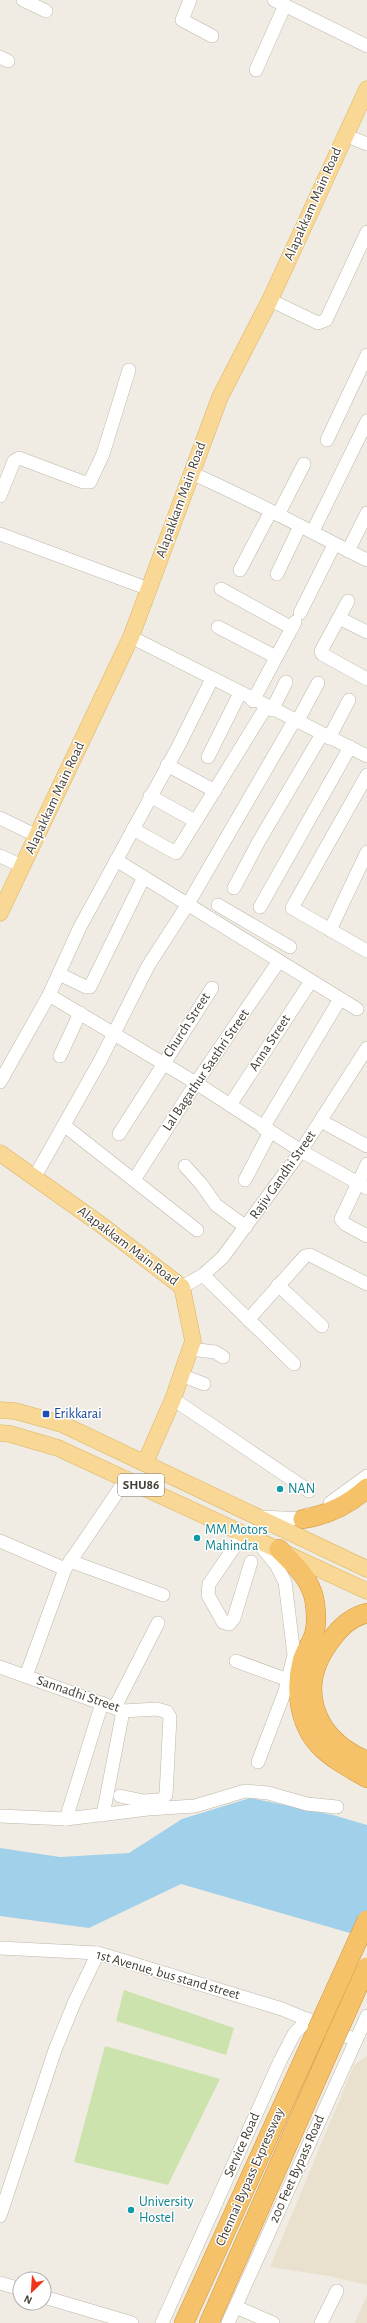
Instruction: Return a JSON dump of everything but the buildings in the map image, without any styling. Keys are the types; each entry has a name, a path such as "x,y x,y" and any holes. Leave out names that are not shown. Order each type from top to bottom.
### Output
{"highway":[{"path":"303,1519 327,1514 354,1499 367,1488"},
{"path":"279,1549 302,1572 312,1590 321,1638 311,1684 316,1712 333,1739 356,1756 367,1761"},
{"path":"367,1613 321,1638 302,1662 300,1709 308,1727 319,1745 367,1778"},
{"name":"Chennai Bypass Expressway","path":"184,2323 313,2025 367,1920"},
{"name":"Chennai Bypass Expressway","path":"209,2323 367,1967"}],"main road":[{"name":"Alapakkam Main Road","path":"0,913 131,637 220,397 270,300 367,89"},
{"name":"Alapakkam Main Road","path":"0,1153 100,1224 182,1287 193,1341 173,1399 145,1463"},
{"name":"SHU86","path":"0,1410 15,1411 62,1424 260,1516 367,1569"},
{"name":"SHU86","path":"0,1433 10,1434 58,1448 127,1478 367,1590"}],"street":[{"path":"23,0 46,11"},
{"path":"190,0 182,20 212,36"},
{"path":"256,70 280,3 367,46"},
{"path":"345,134 367,144"},
{"path":"270,300 318,323 326,320 367,232"},
{"path":"327,440 362,376 367,355"},
{"path":"0,496 3,480 14,461 19,458 83,482 90,482 103,454 129,370"},
{"path":"312,531 367,421"},
{"path":"240,570 304,464"},
{"path":"191,473 312,531 334,545 367,560"},
{"path":"348,551 367,513"},
{"path":"277,574 300,526"},
{"path":"0,534 148,588"},
{"path":"253,700 296,621 334,545"},
{"path":"221,589 296,621"},
{"path":"348,601 321,651 322,654 367,679"},
{"path":"339,618 367,632"},
{"path":"218,627 276,658"},
{"path":"131,637 270,709 367,756"},
{"path":"0,1082 49,995 80,927 212,679"},
{"path":"133,829 176,853 195,821 270,709 286,682"},
{"path":"34,1178 65,1126 148,966 188,904 318,683"},
{"path":"208,757 240,693"},
{"path":"234,888 259,841 348,700"},
{"path":"260,907 350,747"},
{"path":"167,765 215,790"},
{"path":"367,775 292,908 367,951"},
{"path":"150,796 195,821"},
{"path":"0,818 37,836"},
{"path":"0,856 22,866"},
{"path":"330,930 366,858"},
{"path":"116,860 357,1009"},
{"path":"59,974 86,987 90,987 144,877"},
{"path":"218,905 290,947"},
{"path":"244,939 252,925"},
{"name":"Lal Bagathur Sasthri Street","path":"134,1180 196,1083 279,961"},
{"name":"Anna Street","path":"230,1105 311,981"},
{"name":"Church Street","path":"119,1134 212,988"},
{"path":"49,995 114,1032 196,1083 266,1130 362,1185"},
{"path":"245,1180 266,1130 340,999"},
{"path":"60,1056 80,1013"},
{"name":"Rajiv Gandhi Street","path":"182,1287 203,1275 223,1257 301,1151 367,1048"},
{"path":"321,1121 367,1146"},
{"path":"65,1126 197,1230"},
{"path":"367,1164 362,1185 342,1219 345,1224 367,1236"},
{"path":"184,1166 202,1185 216,1205 246,1227"},
{"path":"248,1320 302,1258 310,1255 367,1284"},
{"path":"203,1275 294,1364"},
{"path":"278,1285 322,1326"},
{"path":"190,1348 214,1352 223,1357"},
{"path":"181,1375 204,1384"},
{"path":"173,1399 308,1491"},
{"path":"260,1516 303,1519 341,1496 367,1476"},
{"path":"26,1676 68,1565 127,1478"},
{"path":"251,1562 234,1618 229,1624 223,1622 208,1595 209,1584 249,1535 277,1566 286,1582 294,1655 288,1680 258,1762"},
{"path":"0,1541 68,1565 163,1594"},
{"path":"66,1819 113,1707 158,1623"},
{"path":"236,1661 288,1680"},
{"name":"Sannadhi Street","path":"0,1667 113,1707 157,1709 167,1712 170,1717 166,1795 161,1800 143,1801 120,1796"},
{"path":"104,1815 113,1707"},
{"path":"0,1816 66,1819 195,1806 245,1791 268,1793 308,1804 337,1807"},
{"name":"1st Avenue, bus stand street","path":"0,1948 98,1953 282,2009 313,2025"},
{"path":"0,2216 55,2050 75,2001 98,1953"},
{"name":"200 Feet Bypass Road","path":"228,2323 356,2040 366,2022"},
{"path":"313,2025 356,2040"},
{"name":"Service Road","path":"162,2323 283,2055 294,2034 313,2025"},
{"path":"0,2283 12,2287"},
{"path":"321,2323 337,2291"},
{"path":"52,2299 132,2323"},
{"path":"236,2307 273,2323"}],"shaded area":[{"path":"367,2056 367,2285 329,2276 270,2267 354,2065"},
{"path":"367,2295 367,2323 355,2323"}],"green space":[{"path":"124,1990 234,2028 226,2055 116,2021"},
{"path":"105,2046 220,2079 168,2185 74,2162"}],"water":[{"path":"250,1798 333,1815 367,1825 367,1938 181,1884 89,1928 0,1916 0,1848 60,1857 129,1853 182,1819"}],"place":[{"name":"Erikkarai","path":"46,1414"},
{"name":"NAN","path":"280,1489"},
{"name":"MM Motors Mahindra","path":"197,1538"},
{"name":"University Hostel","path":"131,2210"}]}
